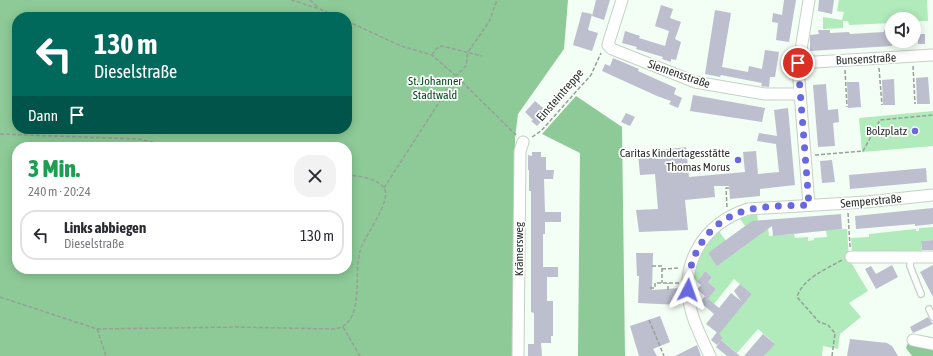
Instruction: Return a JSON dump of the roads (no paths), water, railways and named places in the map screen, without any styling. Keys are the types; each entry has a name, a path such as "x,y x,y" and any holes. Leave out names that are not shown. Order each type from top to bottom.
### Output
{"street":[{"name":"Siemensstraße","path":"622,0 609,40 608,45 612,49 695,82 765,94 800,94"},
{"path":"809,0 798,63 809,205"},
{"name":"Bunsenstraße","path":"798,63 933,55"},
{"name":"Krämersweg","path":"518,356 520,151 523,142"},
{"name":"Semperstraße","path":"710,356 691,312 688,282 693,257 704,237 728,218 748,209 847,203 933,195"},
{"path":"851,257 933,257"},
{"path":"913,340 933,344"}],"lane":[{"path":"910,258 910,266 921,294"},
{"path":"929,309 933,317"}],"place":[{"name":"Bolzplatz","path":"915,131"},
{"name":"Caritas Kindertagesstätte Thomas Morus","path":"738,160"}],"park label":[{"name":"St. Johanner Stadtwald","path":"435,88"}]}
